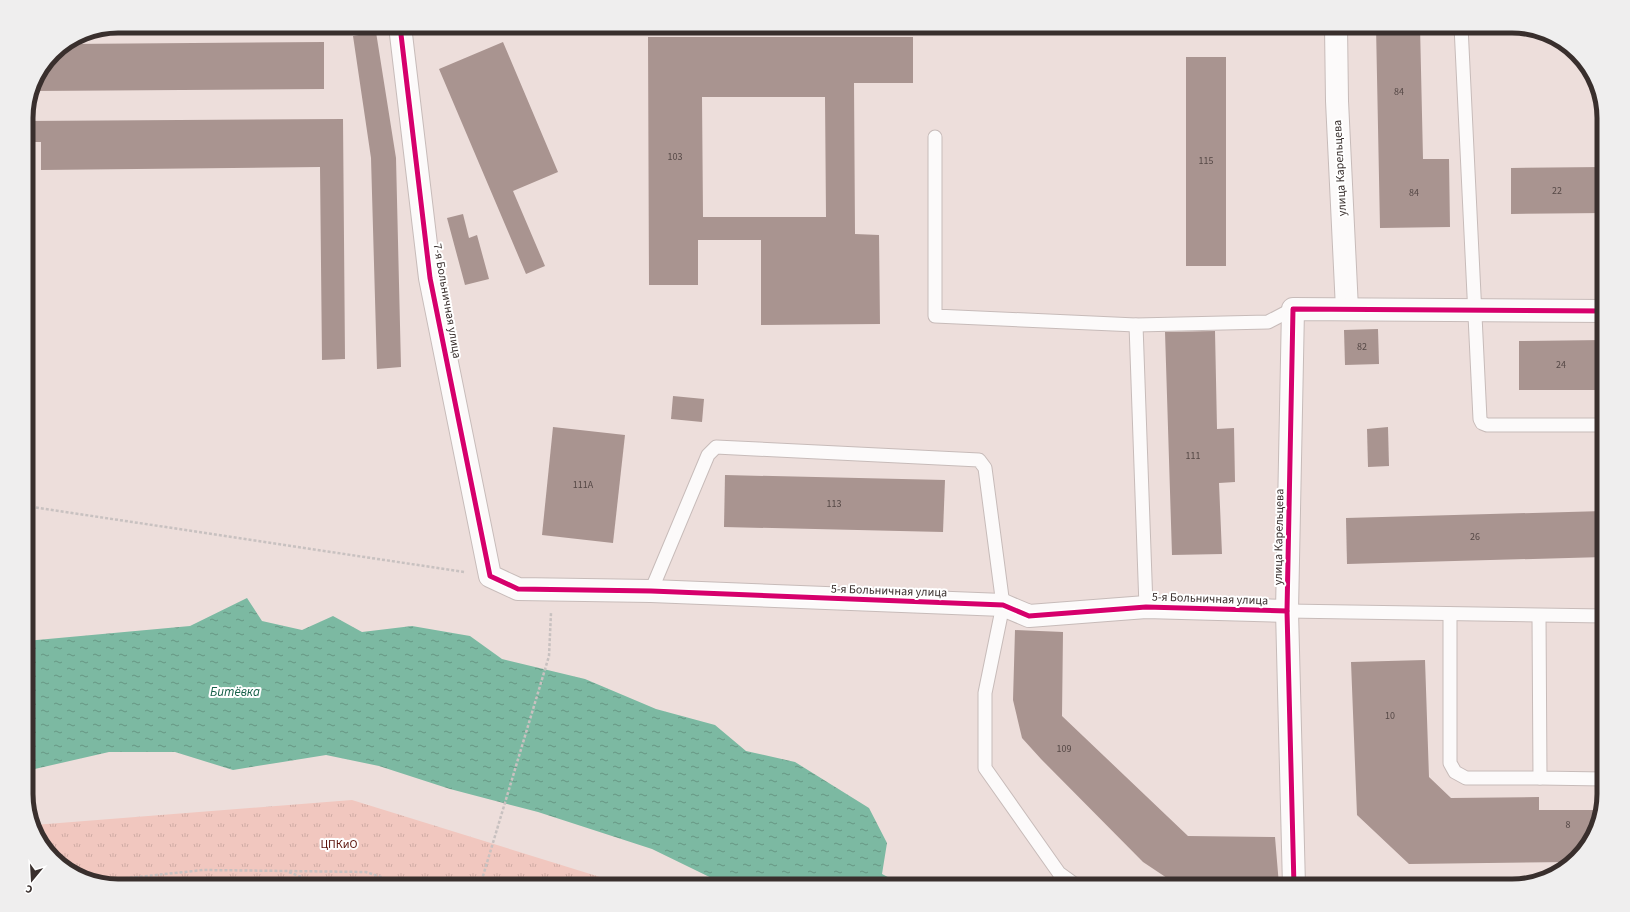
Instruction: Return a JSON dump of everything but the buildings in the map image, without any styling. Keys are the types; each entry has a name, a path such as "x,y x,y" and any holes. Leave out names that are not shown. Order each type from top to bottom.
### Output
{"street":[{"name":"7-я Больничная улица","path":"401,33 430,278 490,576"},
{"name":"улица Карельцева","path":"1336,33 1337,101 1347,309"},
{"name":"улица Карельцева","path":"1292,309 1287,611 1294,879"},
{"path":"1292,309 1597,311"},
{"name":"5-я Больничная улица","path":"490,576 518,589 552,591 651,591 1004,605 1029,616 1146,607 1287,611"}],"lane":[{"path":"1461,33 1476,310 1480,419 1482,423 1487,425 1597,425"},
{"path":"935,136 935,316 1136,325 1268,322 1292,309"},
{"path":"1136,325 1146,607"},
{"path":"651,591 708,455 716,447 979,460 985,468 1004,605 985,693 985,768 1059,873 1067,879"},
{"path":"1287,611 1597,616"},
{"path":"1450,614 1450,763 1455,772 1466,778 1597,779"},
{"path":"1538,616 1540,778"}],"path":[{"path":"33,507 490,576"},
{"path":"482,879 549,656 552,591"},
{"path":"119,879 203,870 366,872 387,879"},
{"path":"287,871 306,879"}],"green space":[{"name":"ЦПКиО","path":"352,800 606,879 107,878 85,873 66,862 47,841 38,825"}],"water":[{"name":"Битёвка","path":"247,598 262,621 302,630 333,616 362,632 412,626 470,636 502,659 585,679 656,709 715,725 746,751 795,762 869,808 887,843 882,874 892,879 714,879 652,849 538,812 450,789 379,766 326,755 233,770 175,752 109,752 33,769 33,640 190,626"}],"cycle path":[{"path":"401,33 430,278 490,576 518,589 651,591 1003,605 1029,616 1146,607 1287,611"},
{"path":"1294,879 1287,611 1293,309 1597,311"}]}
